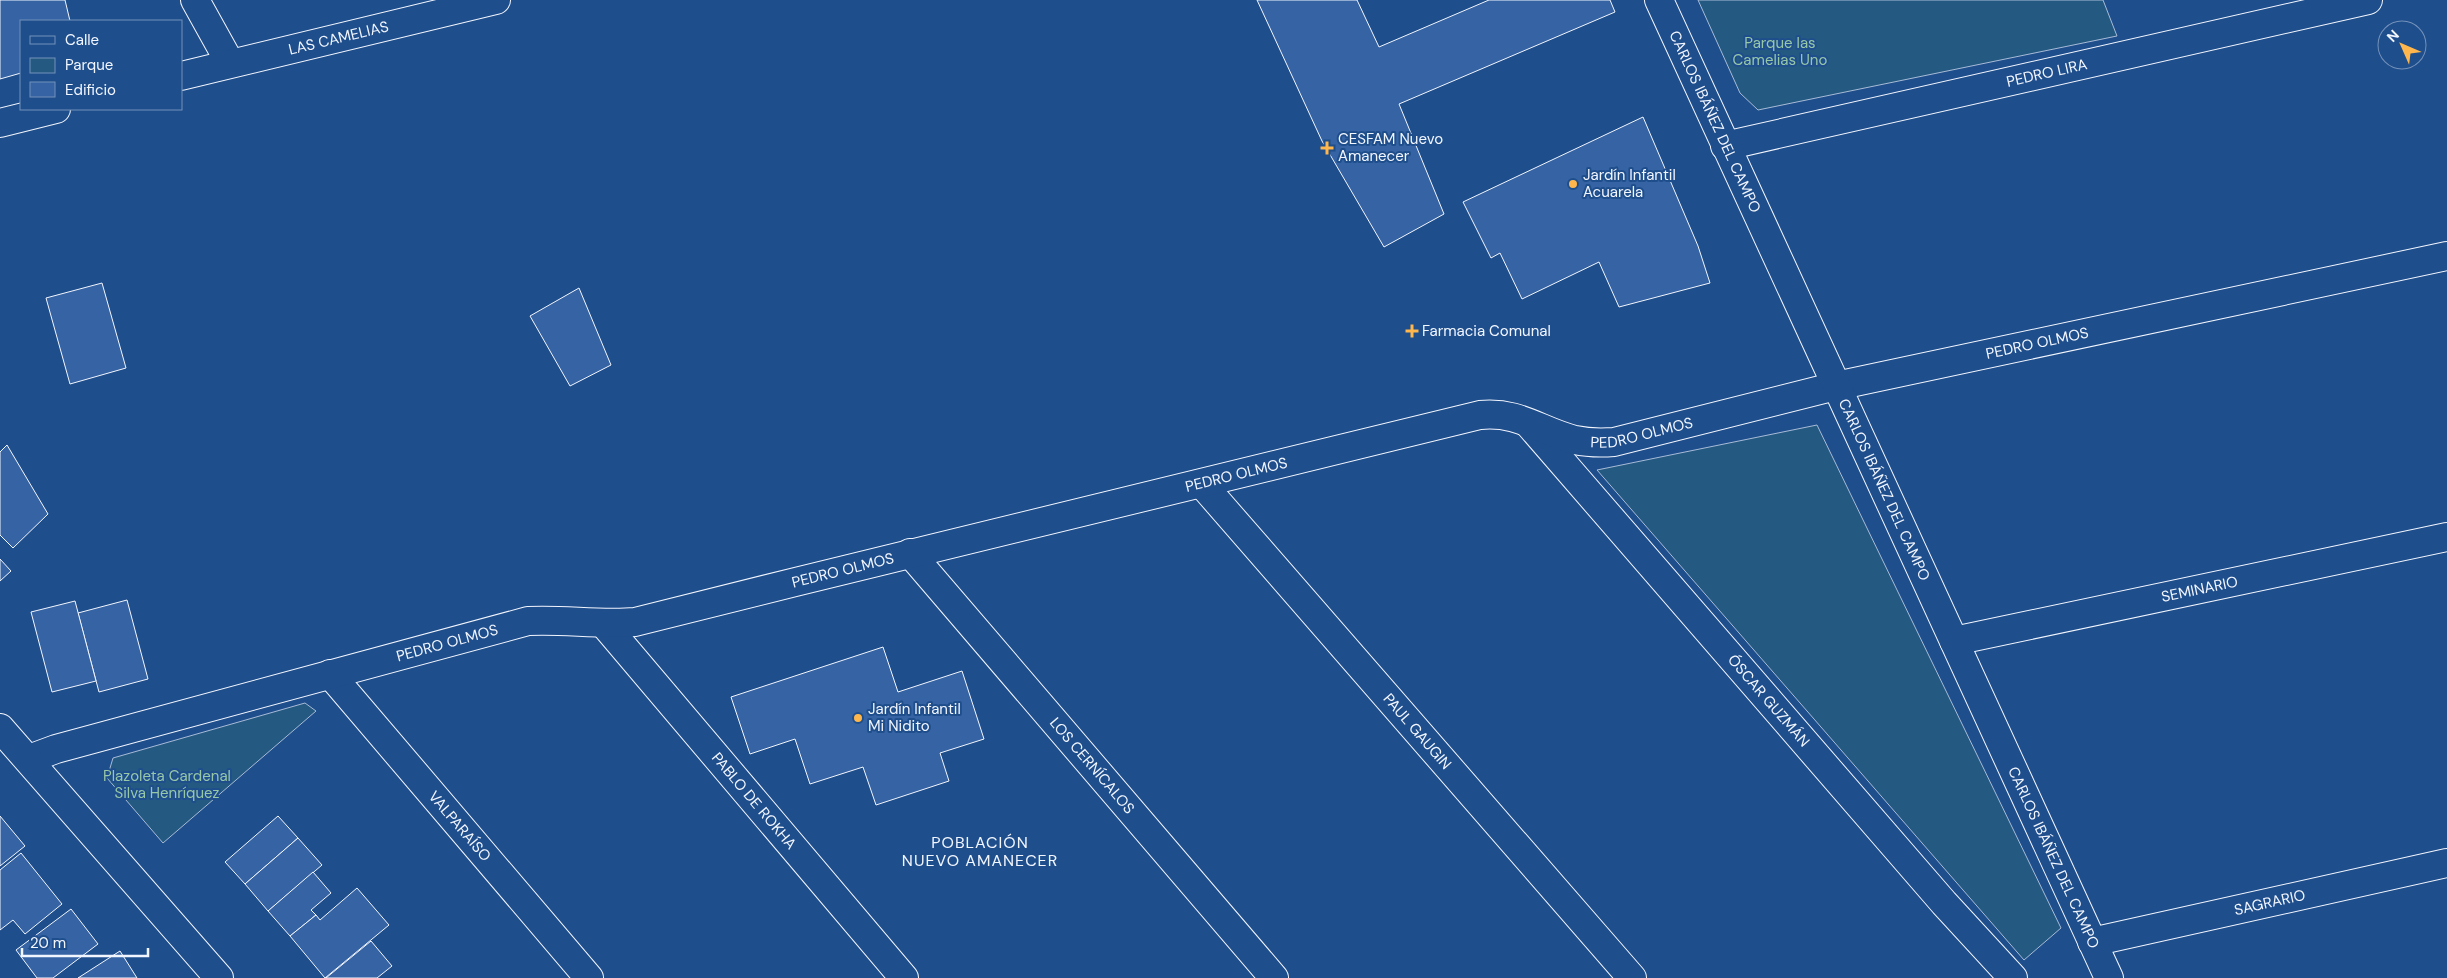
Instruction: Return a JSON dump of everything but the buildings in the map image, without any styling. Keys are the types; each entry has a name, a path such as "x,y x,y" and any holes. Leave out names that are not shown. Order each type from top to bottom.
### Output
{"street":[{"path":"195,0 230,63"},
{"name":"LAS CAMELIAS","path":"182,76 496,0"},
{"name":"CARLOS IBÁÑEZ DEL CAMPO","path":"1659,0 2109,978"},
{"name":"PEDRO LIRA","path":"1725,146 2275,10 2368,0"},
{"path":"0,124 52,110"},
{"name":"PEDRO OLMOS","path":"29,759 330,674 528,621 552,620 604,624 635,622 910,552 1202,484 1480,415 1497,414 1513,416 1574,440 1593,443 1614,442 1836,386 2447,256"},
{"name":"ÓSCAR GUZMÁN","path":"1527,422 1944,903 2013,978"},
{"name":"PAUL GAUGIN","path":"1202,484 1632,978"},
{"name":"SEMINARIO","path":"1954,642 2447,537"},
{"name":"LOS CERNÍCALOS","path":"910,552 1274,978"},
{"name":"PABLO DE ROKHA","path":"604,624 904,978"},
{"name":"VALPARAÍSO","path":"330,674 589,978"},
{"path":"0,728 219,978"},
{"name":"SAGRARIO","path":"2092,942 2447,863"}],"green space":[{"name":"Parque las Camelias Uno","path":"1698,0 2103,0 2117,36 1758,110 1740,93"},
{"path":"1817,425 2061,928 2024,960 1597,470"},
{"name":"Plazoleta Cardenal Silva Henríquez","path":"305,703 316,711 163,843 107,778 113,758"}],"place":[{"name":"CESFAM Nuevo Amanecer","path":"1327,148"},
{"name":"Jardín Infantil Acuarela","path":"1573,184"},
{"name":"Farmacia Comunal","path":"1412,331"},
{"name":"Jardín Infantil Mi Nidito","path":"858,718"}],"district":[{"name":"POBLACIÓN NUEVO AMANECER","path":"980,851"}]}
